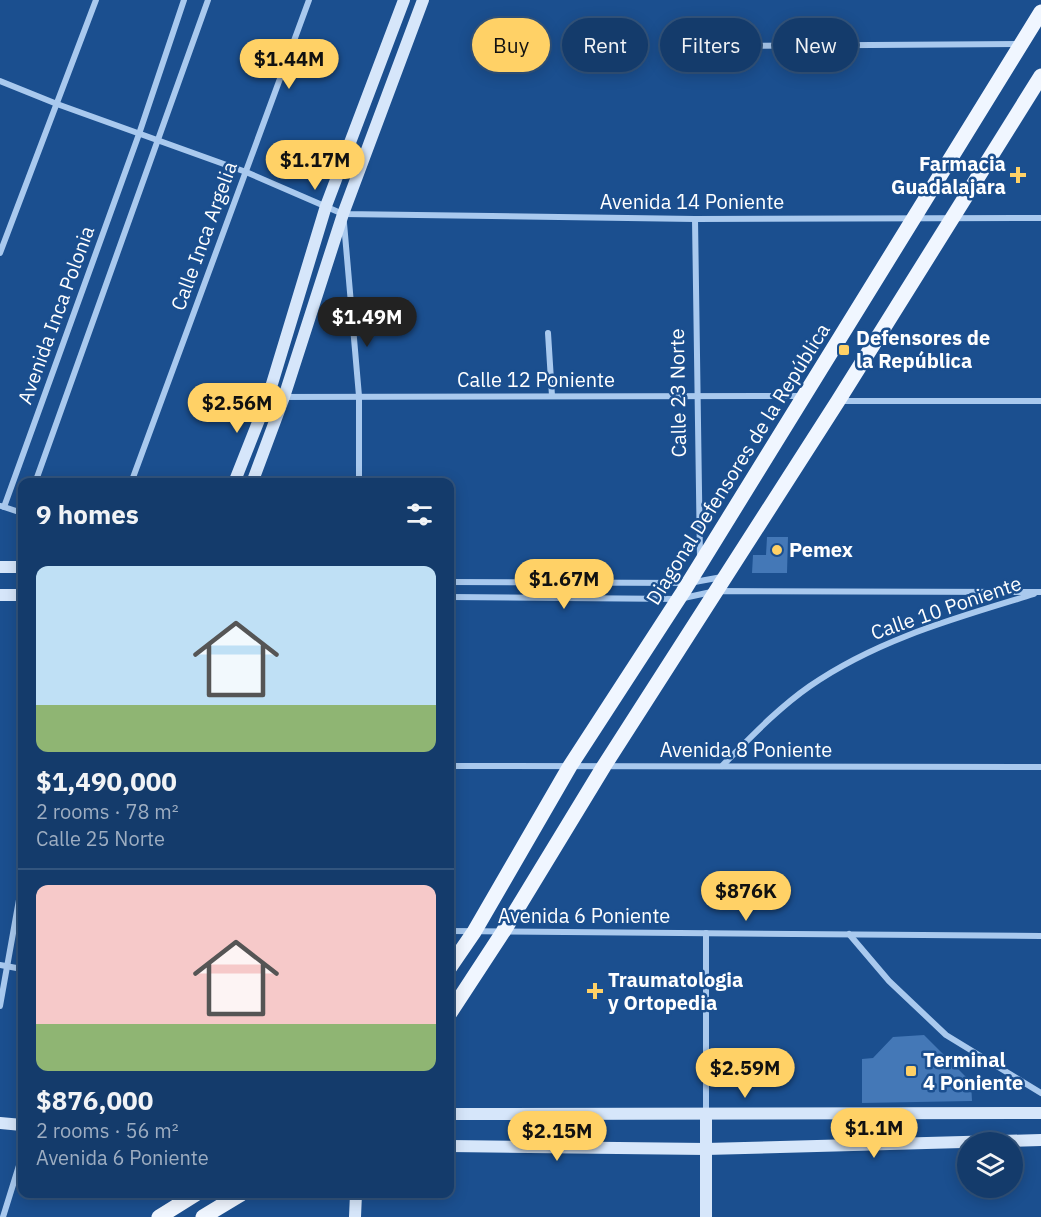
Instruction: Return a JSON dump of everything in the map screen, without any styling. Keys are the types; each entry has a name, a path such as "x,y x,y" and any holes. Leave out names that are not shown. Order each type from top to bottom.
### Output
{"main road":[{"path":"236,478 268,396 326,207 404,0"},
{"path":"254,478 284,397 343,214 423,0"},
{"name":"Diagonal Defensores de la República","path":"454,961 474,932 570,766 689,583 1041,12"},
{"path":"454,1006 504,932 604,766 838,401 1041,76"},
{"path":"0,567 18,567"},
{"path":"0,594 18,595"},
{"path":"454,1114 1041,1113"},
{"path":"706,1114 706,1217"},
{"path":"0,1123 18,1125"},
{"path":"454,1146 706,1149 1041,1140"},
{"path":"159,1217 190,1198"},
{"path":"203,1217 234,1198"},
{"path":"356,1198 356,1217"}],"street":[{"path":"0,253 96,0"},
{"name":"Avenida Inca Polonia","path":"2,506 139,134 184,0"},
{"name":"Avenida Inca Polonia","path":"37,478 208,0"},
{"name":"Calle Inca Argelia","path":"132,478 309,0"},
{"path":"761,46 1023,44"},
{"path":"0,81 246,172 343,214 359,396 359,478"},
{"name":"Avenida 14 Poniente","path":"343,214 695,219 1041,218"},
{"name":"Calle 23 Norte","path":"695,219 700,565"},
{"path":"548,333 552,396"},
{"name":"Calle 12 Poniente","path":"268,396 805,396"},
{"path":"838,401 1041,401"},
{"path":"2,506 18,512"},
{"path":"454,582 689,583 725,577"},
{"path":"454,597 679,599 716,591 1041,592"},
{"name":"Calle 10 Poniente","path":"722,766 774,715 810,686 858,658 933,625 1041,592"},
{"name":"Avenida 8 Poniente","path":"454,765 1041,767"},
{"path":"0,1006 4,966 18,901"},
{"name":"Avenida 6 Poniente","path":"454,932 1041,936"},
{"path":"706,933 706,1114"},
{"path":"849,934 889,981 946,1035 1010,1076 1041,1092"},
{"path":"3,1217 18,1169"}],"building":[{"name":"Pemex","path":"767,537 788,537 787,573 752,573 753,555 766,555"},
{"name":"Terminal 4 Poniente","path":"924,1035 971,1082 972,1101 862,1103 862,1059 873,1058 893,1037"}],"place":[{"name":"Farmacia Guadalajara","path":"1018,175"},
{"name":"Defensores de la República","path":"844,350"},
{"name":"Pemex","path":"777,550"},
{"name":"Traumatologia y Ortopedia","path":"595,991"},
{"name":"Terminal 4 Poniente","path":"911,1071"}]}
